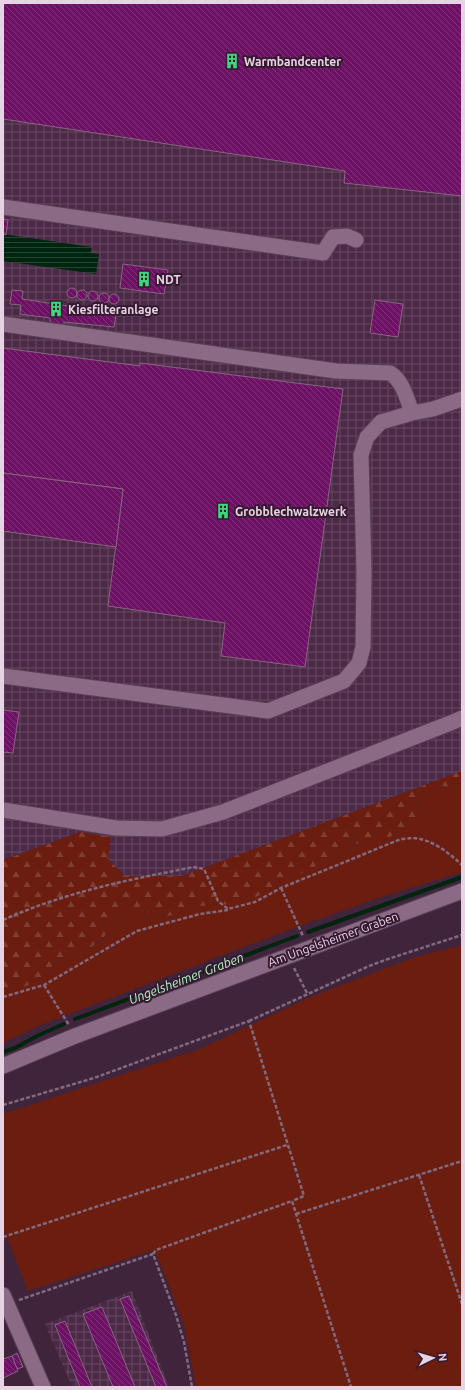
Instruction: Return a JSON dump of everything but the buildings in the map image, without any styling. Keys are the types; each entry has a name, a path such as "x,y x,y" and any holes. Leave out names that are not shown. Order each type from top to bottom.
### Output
{"street":[{"path":"3,207 323,253 333,237 347,236 356,240"},
{"path":"3,324 336,371 390,373 400,382 412,413"},
{"path":"3,676 268,711 344,681 359,662 363,647 364,571 361,455 367,437 381,422 412,413 433,409 462,399"},
{"path":"10,811 116,828 162,829 223,812 462,718"},
{"name":"Am Ungelsheimer Graben","path":"3,1066 75,1036 462,891"},
{"path":"5,1300 43,1387"}],"path":[{"path":"3,996 44,985 136,931 200,914 228,910 255,902 281,888 401,839 414,838 431,842 454,857 462,865"},
{"path":"3,920 76,892 194,867 204,869 218,901 228,910"},
{"path":"281,888 309,948"},
{"path":"3,1105 94,1078 249,1021 308,993 388,959 462,935"},
{"path":"288,955 308,993"},
{"path":"44,985 75,1036"},
{"path":"5,1300 153,1254 156,1250 304,1196 249,1021"},
{"path":"3,1237 287,1145"},
{"path":"296,1214 462,1161"},
{"path":"419,1175 462,1304"},
{"path":"292,1201 350,1387"},
{"path":"153,1254 176,1315 184,1342 192,1387"}],"shaded area":[{"path":"3,3 462,3 462,771 182,876 125,876 80,832 3,860"},
{"path":"3,234 92,247 91,253 99,254 96,274 3,261"},
{"path":"132,1291 169,1387 72,1387 45,1324"}],"green space":[{"path":"462,771 462,787 440,786 420,793 417,820 411,827 368,847 351,842 340,846 329,859 250,900 232,904 198,906 173,915 161,917 147,912 132,911 120,913 111,923 103,939 88,949 68,954 52,967 46,976 20,989 3,990 3,860 80,832 111,837 108,859 125,876 182,876"},
{"path":"440,786 462,787 462,872 379,898 294,928 43,1024 3,1043 3,990 20,989 46,976 52,967 68,954 88,949 103,940 111,923 120,913 132,911 147,912 161,917 173,915 198,906 213,904 329,859 342,845 350,843 368,847 417,820 420,793"},
{"path":"462,945 462,1387 196,1387 184,1325 155,1250 28,1291 3,1227 3,1114 200,1049 308,998 415,957"}],"waterway":[{"name":"Ungelsheimer Graben","path":"308,932 462,877"},
{"name":"Ungelsheimer Graben","path":"75,1019 297,936"},
{"name":"Ungelsheimer Graben","path":"3,1052 15,1048 64,1024"}],"place":[{"name":"Warmbandcenter","path":"232,61"},
{"name":"NDT","path":"144,279"},
{"name":"Kiesfilteranlage","path":"56,309"},
{"name":"Grobblechwalzwerk","path":"223,511"}]}
